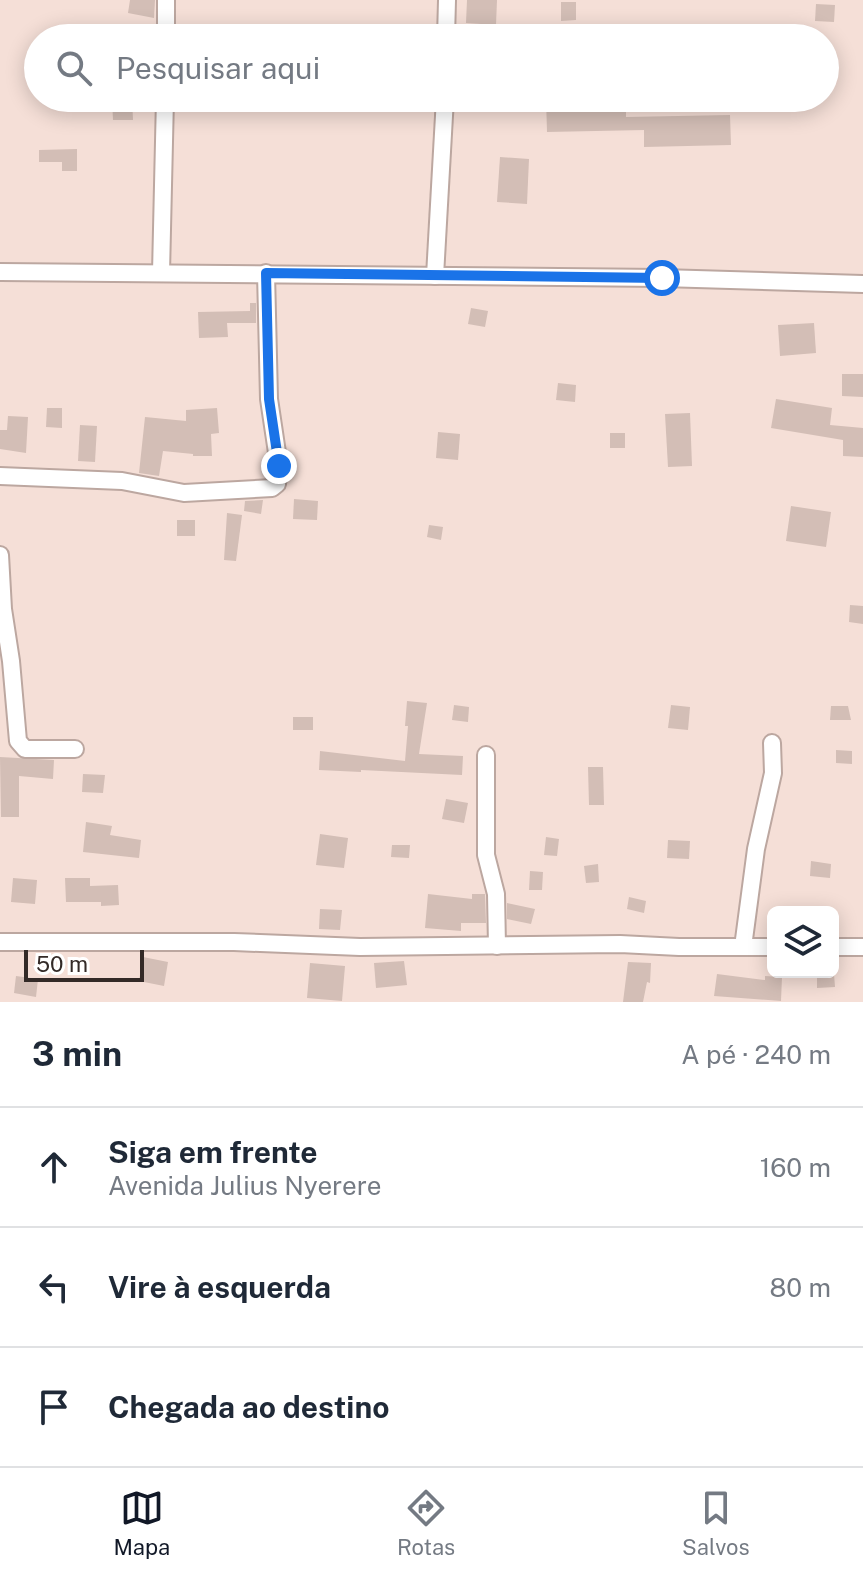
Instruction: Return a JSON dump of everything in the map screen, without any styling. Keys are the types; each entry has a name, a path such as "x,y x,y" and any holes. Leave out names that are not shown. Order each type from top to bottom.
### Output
{"street":[{"path":"166,0 166,24"},
{"path":"446,24 447,0"},
{"path":"161,273 165,112"},
{"path":"435,276 444,112"},
{"path":"0,272 662,278 863,284"},
{"path":"0,476 122,481 184,493 272,488 277,484 279,466 269,399 266,273"},
{"path":"0,555 18,741 25,749 75,749"},
{"path":"743,947 756,849 773,773 772,743"},
{"path":"486,755 486,855 496,894 497,946"},
{"path":"0,942 234,942 360,947 620,944 767,947"},
{"path":"839,947 863,947"}],"building":[{"path":"130,0 155,0 154,18 128,13"},
{"path":"467,0 497,0 496,24 466,23"},
{"path":"561,2 576,2 576,20 561,21"},
{"path":"816,4 835,5 834,22 815,21"},
{"path":"113,112 133,112 133,120 113,120"},
{"path":"546,112 626,112 626,117 730,115 731,145 644,147 644,130 547,132"},
{"path":"77,149 77,171 62,171 62,162 39,162 39,150"},
{"path":"500,157 529,159 527,204 497,202"},
{"path":"250,303 256,303 256,323 227,323 228,337 199,338 198,312 250,311"},
{"path":"471,308 488,311 485,327 468,324"},
{"path":"814,323 816,353 780,356 778,325"},
{"path":"842,374 863,374 863,397 842,396"},
{"path":"558,383 576,385 575,402 556,400"},
{"path":"776,399 832,408 830,425 863,428 863,457 843,456 843,440 771,428"},
{"path":"47,408 62,408 62,428 46,427"},
{"path":"217,408 219,433 211,434 212,456 163,451 159,476 139,473 145,417 186,421 186,410"},
{"path":"690,413 692,466 668,467 665,414"},
{"path":"8,416 28,417 26,453 0,449 0,430 7,430"},
{"path":"80,425 97,426 95,462 78,461"},
{"path":"438,432 460,434 458,460 436,458"},
{"path":"610,433 625,433 625,448 610,448"},
{"path":"294,499 318,501 317,520 293,519"},
{"path":"263,500 261,514 244,511 245,501"},
{"path":"791,506 831,512 826,547 786,541"},
{"path":"227,513 242,515 236,561 224,560"},
{"path":"177,520 195,520 195,536 177,536"},
{"path":"429,525 443,527 441,540 427,537"},
{"path":"850,605 863,606 863,624 849,622"},
{"path":"407,701 427,703 419,754 463,756 462,775 319,770 320,751 405,761"},
{"path":"454,705 469,707 468,722 452,720"},
{"path":"671,705 690,707 688,730 668,728"},
{"path":"831,706 848,706 851,720 830,720"},
{"path":"293,717 313,717 313,730 293,730"},
{"path":"836,750 852,751 852,764 836,763"},
{"path":"0,757 54,760 53,779 19,776 19,817 1,817"},
{"path":"588,767 603,767 604,805 589,805"},
{"path":"83,774 105,775 103,793 82,792"},
{"path":"446,799 468,803 464,823 442,819"},
{"path":"86,822 112,826 110,835 141,840 139,858 83,852"},
{"path":"320,834 348,838 344,868 316,865"},
{"path":"546,837 559,839 557,856 544,855"},
{"path":"668,840 690,841 689,859 667,858"},
{"path":"392,845 410,845 409,858 391,857"},
{"path":"811,861 831,864 830,878 810,876"},
{"path":"598,864 599,882 586,883 584,866"},
{"path":"530,871 543,872 542,890 529,890"},
{"path":"13,878 37,880 35,904 11,902"},
{"path":"65,878 90,878 90,886 118,885 119,905 66,902"},
{"path":"428,894 472,899 472,894 485,894 486,923 461,923 461,931 425,928"},
{"path":"629,897 646,901 644,913 627,909"},
{"path":"507,903 535,909 531,924 507,919"},
{"path":"320,909 342,910 340,930 319,929"},
{"path":"143,957 168,962 164,986 139,981"},
{"path":"404,961 407,985 376,988 374,963"},
{"path":"628,962 651,963 650,983 647,982 643,1002 623,1002"},
{"path":"310,963 345,966 342,1001 307,998"},
{"path":"717,974 765,980 765,976 782,978 781,1001 714,996"},
{"path":"16,976 38,979 36,997 14,993"},
{"path":"817,978 834,978 835,987 817,988"}],"route":[{"path":"279,466 269,399 266,273 662,278"}]}
